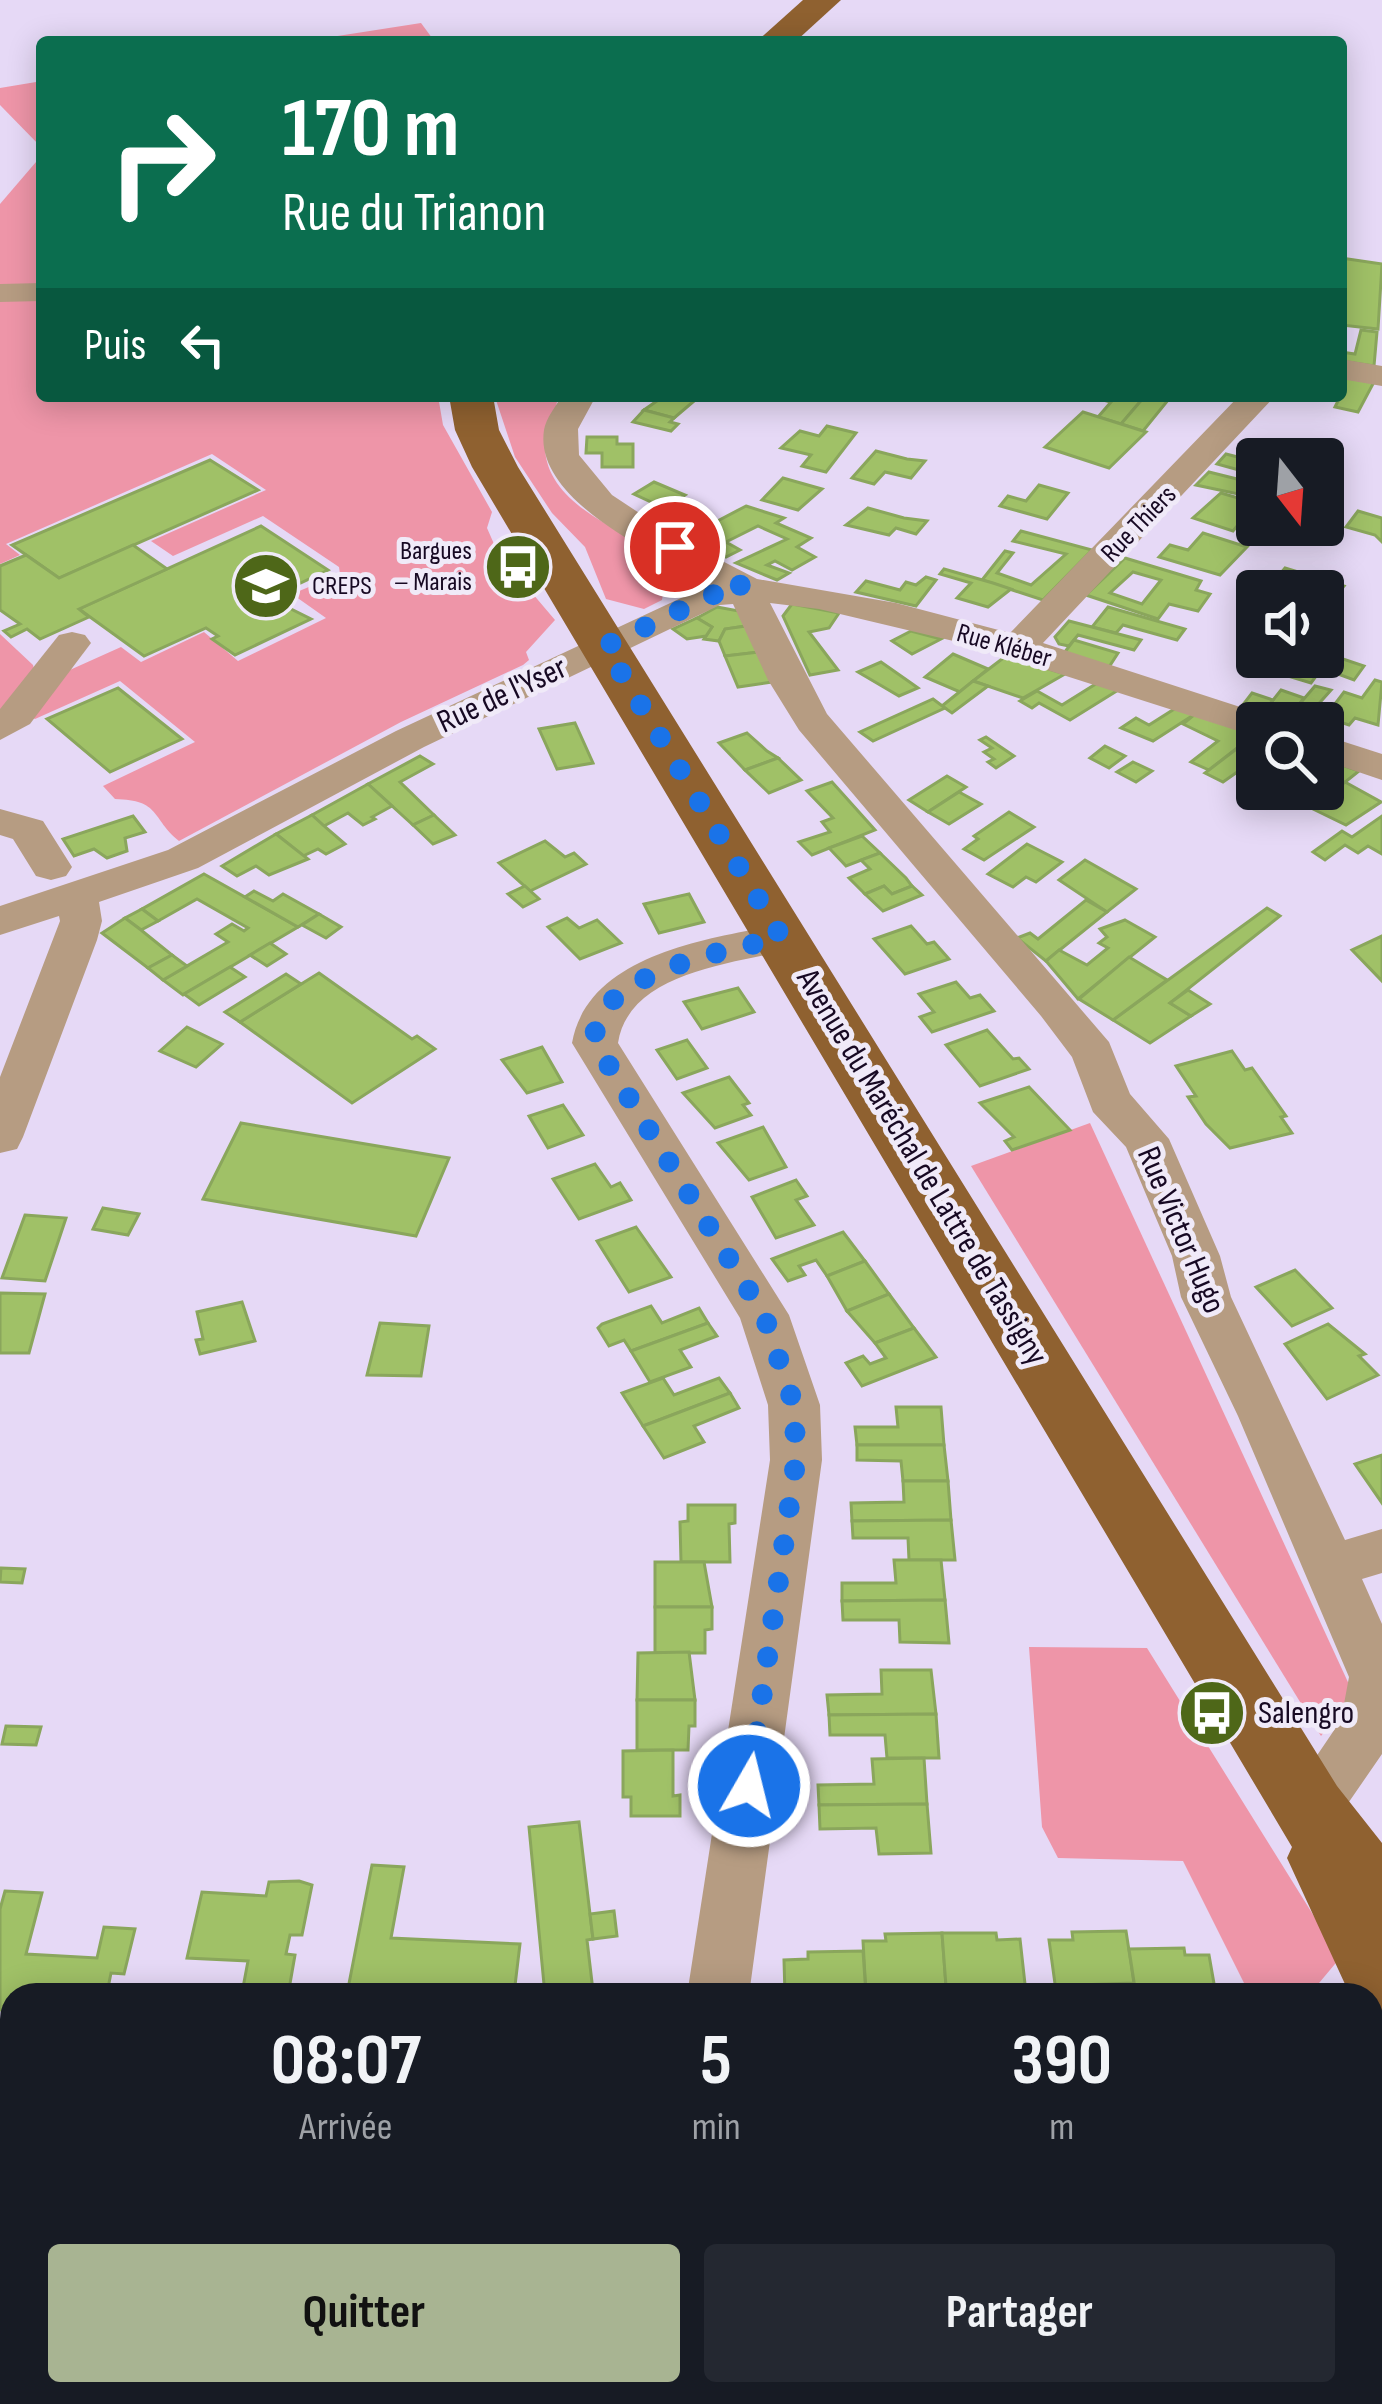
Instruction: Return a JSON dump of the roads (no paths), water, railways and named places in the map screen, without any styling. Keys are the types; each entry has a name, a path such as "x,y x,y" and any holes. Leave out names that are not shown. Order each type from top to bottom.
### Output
{"main road":[{"path":"781,36 824,0"},
{"name":"Avenue du Maréchal de Lattre de Tassigny","path":"472,402 480,440 1310,1810 1347,1861 1382,1896"},
{"name":"Avenue du Maréchal de Lattre de Tassigny","path":"1310,1810 1331,1875 1382,1976"}],"street":[{"path":"0,292 36,292"},
{"path":"1347,370 1382,376"},
{"path":"576,402 561,427 560,442 564,464 580,489 745,588"},
{"name":"Rue Thiers","path":"1017,648 1252,402"},
{"name":"Rue de l'Yser","path":"0,921 69,895 195,866 265,815 410,739 712,595 745,588"},
{"name":"Rue Kléber","path":"745,588 809,596 1017,648 1236,718"},
{"name":"Rue Victor Hugo","path":"745,588 786,680 817,734 847,761 1044,991 1093,1053 1109,1100 1146,1139 1196,1256 1206,1297 1379,1687 1368,1726 1310,1810"},
{"path":"0,728 16,716 72,644"},
{"path":"1344,754 1382,768"},
{"path":"0,822 28,830 69,895 0,1137"},
{"name":"Rue de l'Yser","path":"0,948 69,895"},
{"path":"720,1983 796,1460 794,1405 764,1315 595,1043 593,1030 608,1008 668,967 782,938"},
{"path":"1329,1568 1382,1551"}],"place":[{"name":"Bargues – Marais","path":"518,567"},
{"name":"CREPS","path":"266,586"},
{"name":"Salengro","path":"1212,1713"}]}
